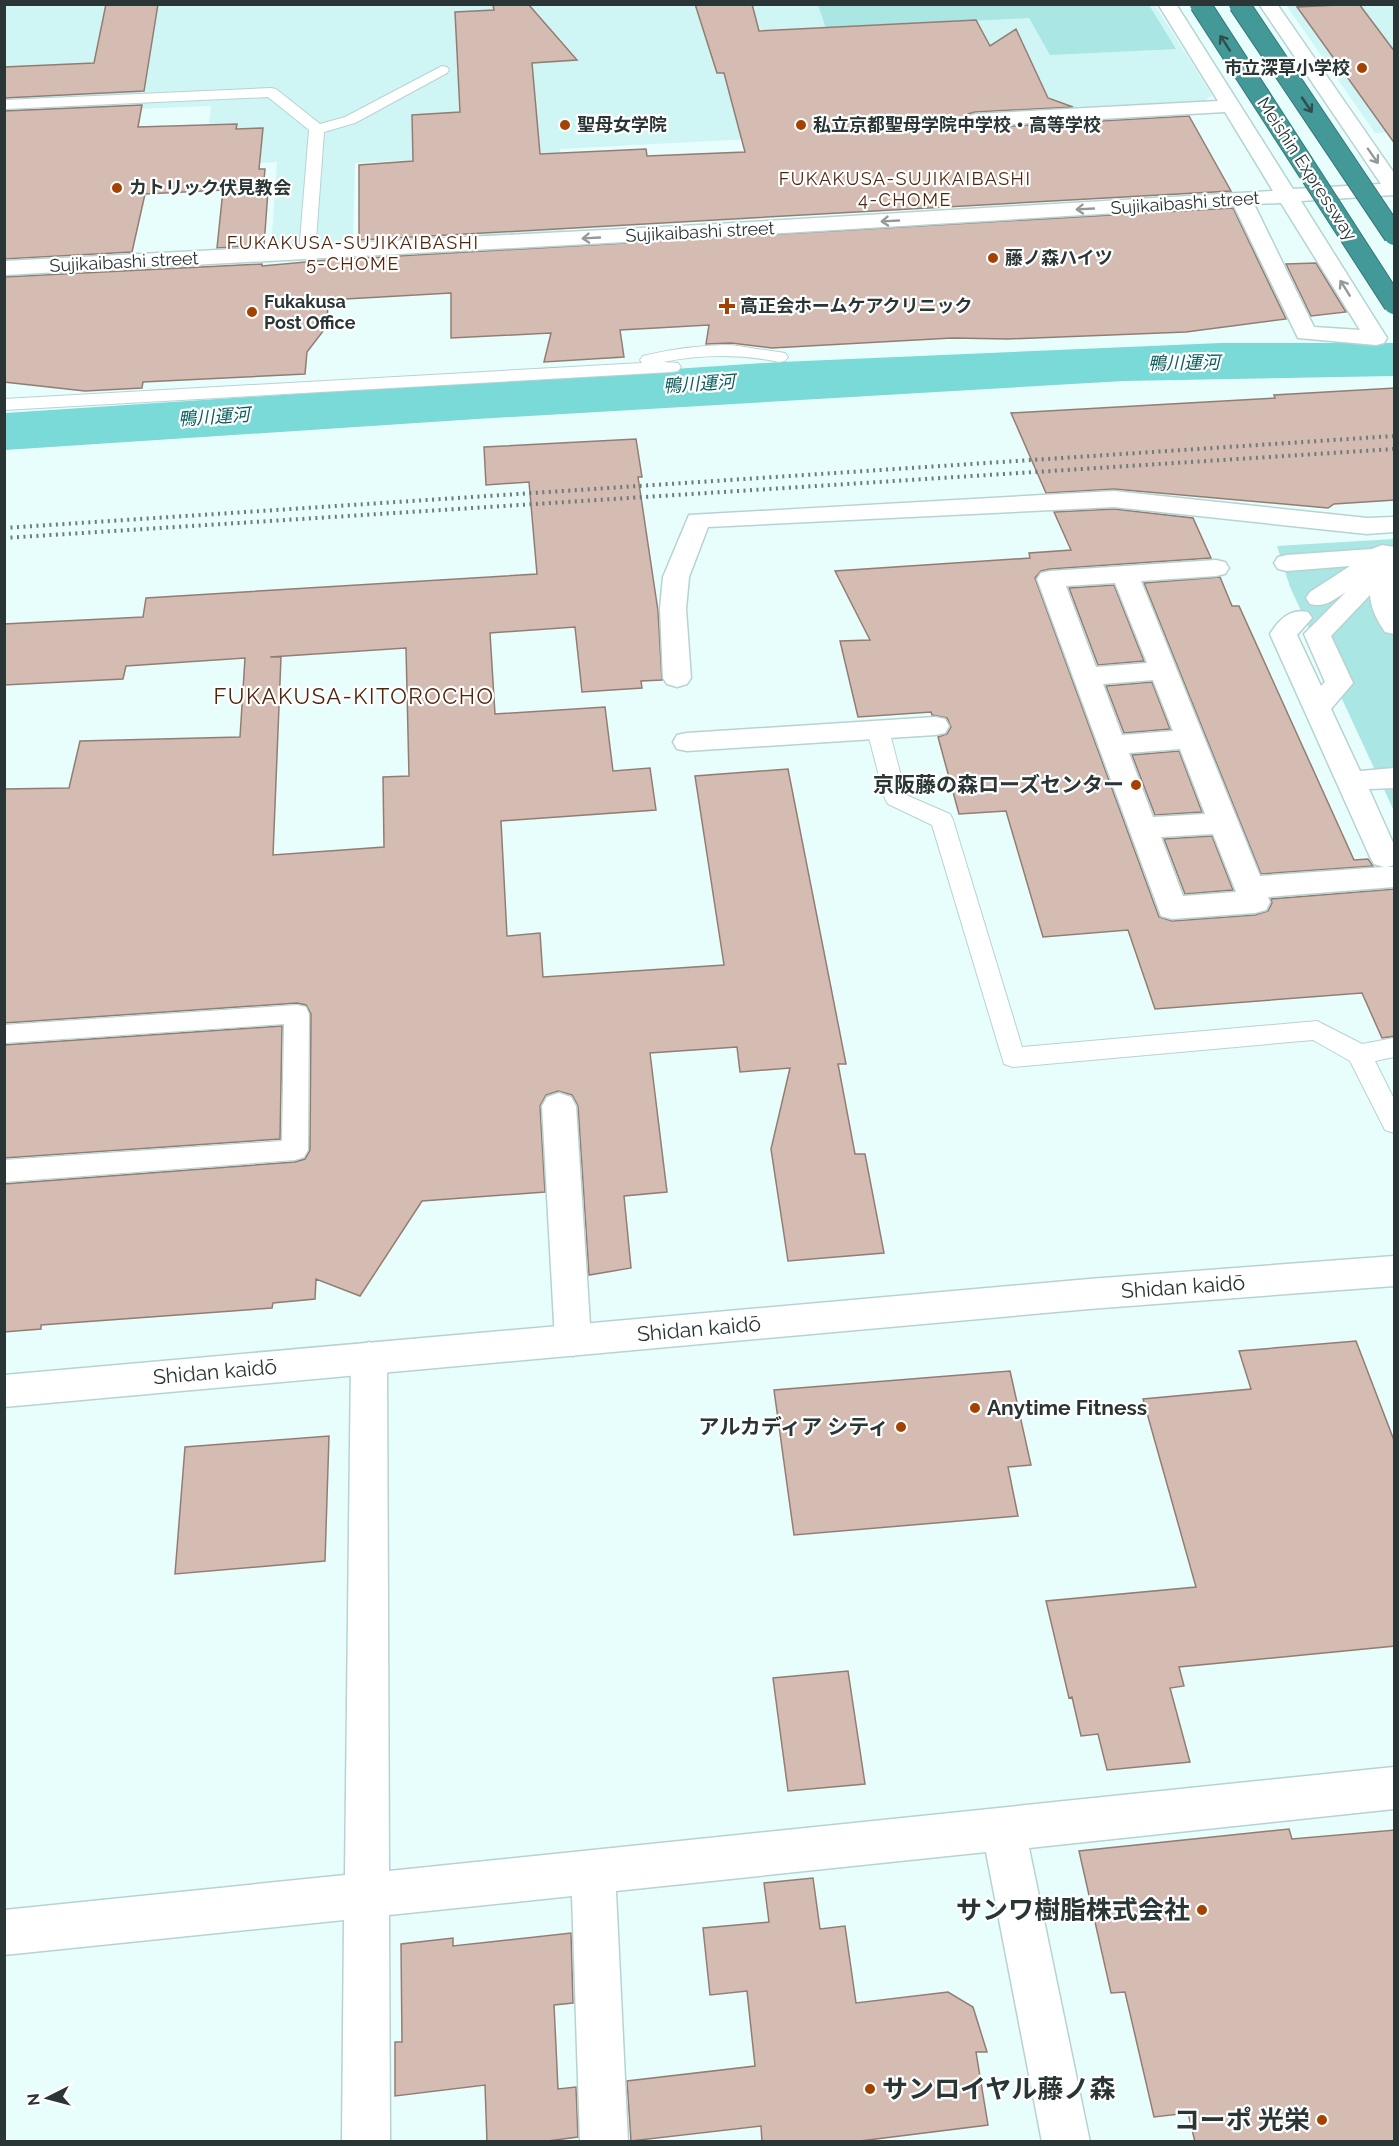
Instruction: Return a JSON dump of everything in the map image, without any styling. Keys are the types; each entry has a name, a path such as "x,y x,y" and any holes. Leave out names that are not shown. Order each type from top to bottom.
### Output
{"highway":[{"name":"Meishin Expressway","path":"1200,4 1395,304"},
{"name":"Meishin Expressway","path":"1239,4 1395,235"}],"street":[{"path":"1167,4 1376,338 1306,333 1241,199"},
{"path":"1268,4 1395,188"},
{"path":"976,120 1230,106"},
{"name":"Sujikaibashi street","path":"4,268 716,231 1395,188"},
{"path":"677,678 673,609 676,577 698,520 1114,499 1367,526 1386,542"},
{"path":"1287,563 1386,542"},
{"path":"1319,598 1386,542"},
{"path":"1386,542 1384,606 1395,626"},
{"path":"1281,699 1314,703 1339,683 1317,634 1356,597 1386,542"},
{"path":"1125,574 1255,902 1172,908 1050,579 1125,574 1216,568"},
{"path":"1249,888 1389,860 1283,634 1299,618"},
{"path":"1267,668 1297,666"},
{"path":"1086,676 1163,671"},
{"path":"687,742 935,726"},
{"path":"1112,745 1190,739"},
{"path":"1350,781 1395,778"},
{"path":"1143,828 1223,823"},
{"path":"559,1106 573,1340"},
{"name":"Shidan kaidō","path":"4,1391 1089,1294 1395,1271"},
{"path":"366,2142 369,1358"},
{"path":"4,1933 1395,1788"},
{"path":"1004,1830 1066,2142"},
{"path":"593,1872 604,2142"}],"lane":[{"path":"317,129 350,120 442,70"},
{"path":"5,105 271,92 317,129"},
{"path":"307,253 317,129"},
{"path":"636,369 649,360 700,351 758,351 779,357"},
{"path":"4,405 672,367"},
{"path":"878,730 896,799 942,819 1013,1057 1317,1030 1359,1054 1395,1123"},
{"path":"4,1034 297,1014 295,1150 4,1171"},
{"path":"1359,1054 1395,1048"}],"shaded area":[{"name":"聖母女学院","path":"4,5 1155,5 1212,95 1199,106 965,117 964,123 861,133 560,149 561,164 555,165 563,233 447,240 445,192 455,158 355,163 353,244 271,248 277,162 203,166 211,106 86,111 5,178"},
{"path":"818,5 1149,5 1176,49 1050,55 1029,18 826,28"},
{"name":"市立深草小学校","path":"1286,5 1394,5 1394,132 1375,133"},
{"path":"1394,539 1394,811 1290,587 1277,546"}],"water":[{"name":"鴨川運河","path":"1221,343 1394,343 1394,376 1124,381 477,419 5,450 5,413 781,362"}],"building":[{"path":"106,4 158,4 144,91 4,98 4,67 94,63"},
{"path":"695,4 752,4 759,31 976,20 990,46 1016,29 1048,98 1073,107 975,112 968,114 964,119 967,125 976,128 1189,116 1231,191 359,240 359,165 413,161 412,115 460,112 455,12 494,10 493,5 529,5 577,60 532,63 540,154 646,149 647,156 745,152 724,73 717,73"},
{"name":"市立深草小学校","path":"1359,4 1395,52 1395,144 1297,7"},
{"path":"142,105 138,127 237,124 236,129 263,128 259,169 265,169 263,191 268,191 264,245 217,248 223,190 145,194 132,252 4,259 4,111"},
{"path":"1233,208 1286,319 1186,332 1008,339 952,338 772,348 731,343 706,344 709,325 620,330 624,357 544,362 551,333 451,338 451,293 328,300 327,326 307,352 305,374 143,382 142,388 85,391 4,382 4,277 262,264 262,266 328,260"},
{"path":"1316,263 1346,312 1311,316 1286,264"},
{"path":"1395,388 1395,500 1334,504 1328,508 1114,489 1046,493 1011,413 1275,398 1274,395"},
{"path":"636,439 642,477 638,477 658,611 662,680 641,681 642,688 582,692 575,627 490,633 495,714 605,707 613,771 650,768 656,810 501,821 507,936 540,933 543,977 724,965 695,776 788,769 846,1064 838,1064 855,1154 865,1154 884,1253 788,1261 771,1149 790,1068 740,1072 737,1047 650,1053 667,1192 624,1196 631,1268 589,1275 578,1106 572,1095 558,1091 546,1095 540,1106 545,1192 422,1201 360,1296 316,1279 315,1299 273,1303 272,1308 41,1325 41,1329 4,1332 4,1184 295,1162 305,1159 310,1150 311,1014 306,1005 297,1003 4,1023 4,789 69,788 80,741 240,737 245,658 126,666 123,679 4,685 4,624 143,617 146,598 537,574 529,482 486,485 484,447","holes":["406,648 409,776 383,777 384,847 273,855 281,657 270,657"]},
{"path":"1114,509 1193,518 1211,558 1050,569 1041,571 1035,578 1159,917 1172,921 1255,915 1268,911 1272,903 1271,899 1395,889 1395,1036 1382,1038 1362,993 1155,1009 1128,930 1043,937 1006,811 959,814 938,737 947,734 951,727 947,718 932,715 931,712 858,717 840,641 870,640 835,571 1030,558 1029,553 1071,550 1054,512"},
{"path":"1220,577 1232,606 1239,606 1354,860 1368,859 1373,866 1261,874 1144,583"},
{"path":"1114,585 1144,661 1098,665 1069,588"},
{"path":"1152,682 1170,729 1124,733 1106,686"},
{"path":"1179,751 1202,812 1155,815 1132,755"},
{"path":"1212,836 1233,890 1185,894 1164,839"},
{"path":"282,1026 280,1139 4,1158 4,1045"},
{"path":"1356,1341 1395,1443 1395,1646 1179,1667 1184,1686 1170,1688 1190,1762 1107,1770 1098,1734 1081,1736 1072,1697 1069,1698 1046,1601 1196,1587 1143,1399 1251,1389 1239,1351"},
{"name":"アルカディア シティ","path":"1010,1371 1031,1465 1008,1467 1018,1516 794,1535 774,1390"},
{"path":"329,1436 325,1561 175,1574 185,1447"},
{"path":"848,1671 865,1784 788,1791 773,1678"},
{"path":"1289,1829 1292,1839 1395,1830 1395,2142 1195,2142 1188,2113 1154,2117 1125,1992 1111,1993 1079,1851"},
{"path":"813,1878 820,1929 845,1926 856,2003 948,1992 973,2007 987,2052 976,2052 988,2125 852,2142 762,2142 761,2126 631,2141 627,2081 755,2066 747,1991 710,1995 703,1928 769,1922 764,1883"},
{"path":"571,1933 573,2003 554,2005 558,2089 576,2087 578,2137 540,2142 487,2142 485,2085 395,2096 395,2042 402,2042 401,1944 453,1938 453,1946"}],"railway":[{"path":"4,528 1394,436"},
{"path":"4,538 1394,449"}],"place":[{"name":"市立深草小学校","path":"1362,68"},
{"name":"聖母女学院","path":"565,125"},
{"name":"私立京都聖母学院中学校・高等学校","path":"801,125"},
{"name":"カトリック伏見教会","path":"117,188"},
{"name":"藤ノ森ハイツ","path":"993,258"},
{"name":"高正会ホームケアクリニック","path":"727,306"},
{"name":"Fukakusa Post Office","path":"252,312"},
{"name":"京阪藤の森ローズセンター","path":"1136,785"},
{"name":"Anytime Fitness","path":"975,1408"},
{"name":"アルカディア シティ","path":"901,1427"},
{"name":"サンワ樹脂株式会社","path":"1202,1910"},
{"name":"サンロイヤル藤ノ森","path":"870,2089"},
{"name":"コーポ 光栄","path":"1322,2120"}],"district":[{"name":"FUKAKUSA-SUJIKAIBASHI 4-CHOME","path":"905,189"},
{"name":"FUKAKUSA-SUJIKAIBASHI 5-CHOME","path":"353,253"},
{"name":"FUKAKUSA-KITOROCHO","path":"354,696"}]}
